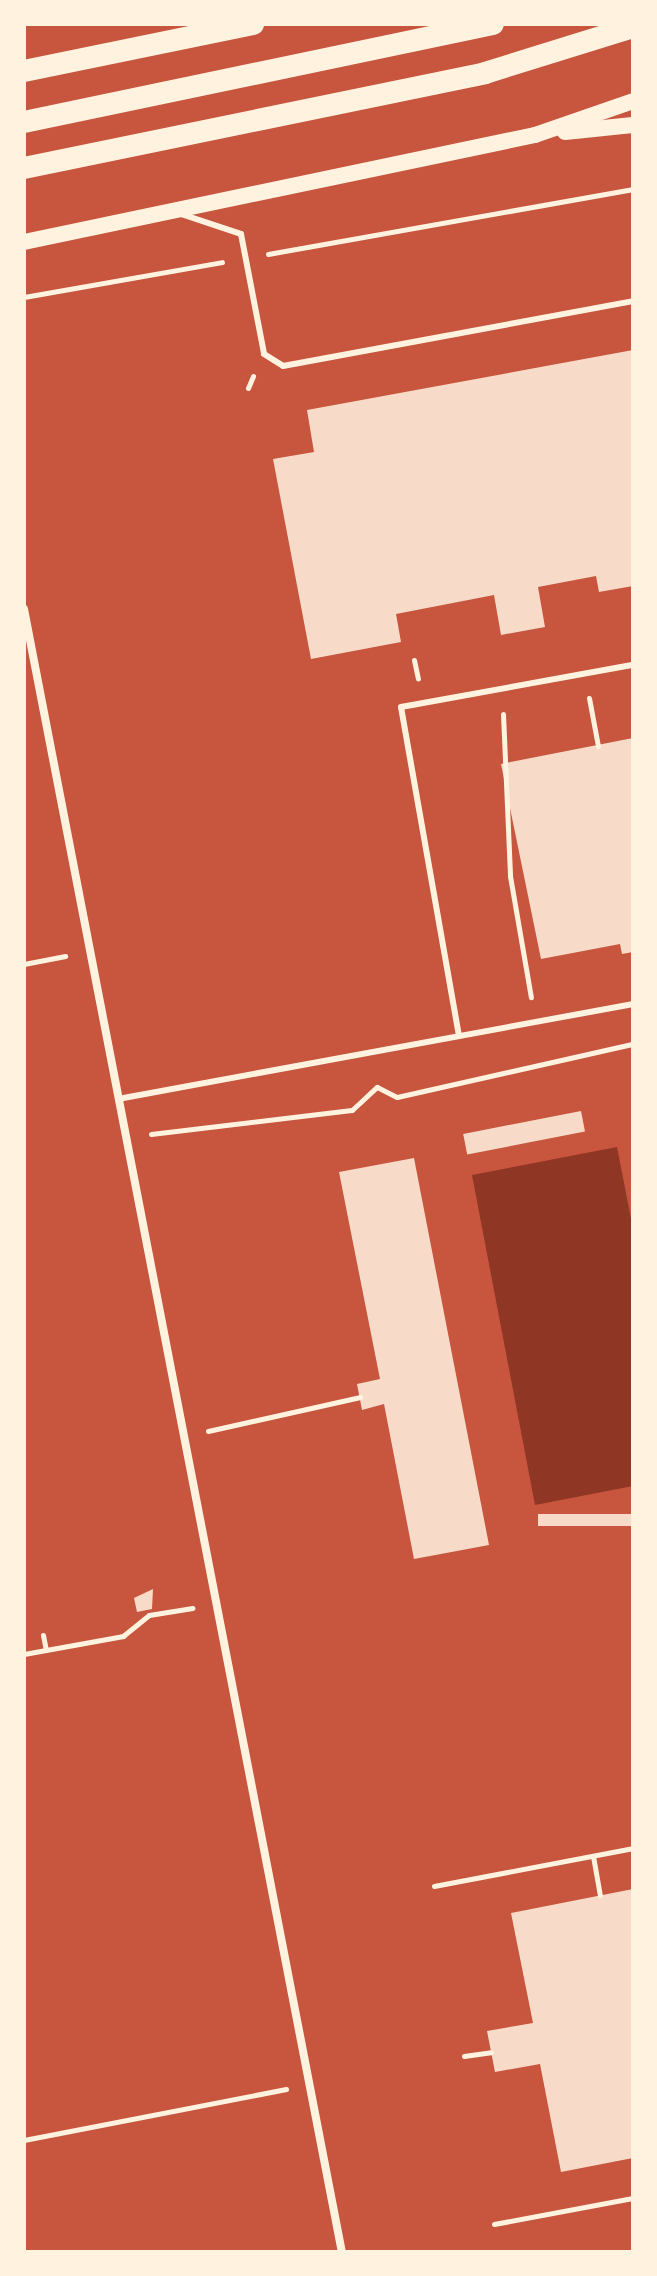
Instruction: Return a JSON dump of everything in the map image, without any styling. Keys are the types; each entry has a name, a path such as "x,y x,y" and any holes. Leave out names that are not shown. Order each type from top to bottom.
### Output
{"highway":[{"path":"24,71 253,24"},
{"path":"24,122 493,24"},
{"path":"24,168 485,73 633,27"}],"main road":[{"path":"535,135 633,101"},
{"path":"24,242 535,135 633,125"}],"street":[{"path":"24,609 342,2252"}],"lane":[{"path":"177,212 241,234 264,354 283,366 633,301"},
{"path":"459,1036 401,707 633,665"},
{"path":"118,1099 633,1004"}],"path":[{"path":"24,297 633,189"},
{"path":"584,673 598,746"},
{"path":"497,689 510,876 532,1023"},
{"path":"24,964 90,951"},
{"path":"126,1138 352,1110 377,1087 397,1097 633,1044"},
{"path":"183,1437 360,1397"},
{"path":"24,1654 123,1636 149,1615 216,1603"},
{"path":"43,1635 46,1650"},
{"path":"434,1886 633,1848"},
{"path":"593,1856 600,1895"},
{"path":"464,2056 491,2052"},
{"path":"24,2140 309,2084"},
{"path":"494,2224 633,2198"}],"shaded area":[{"path":"617,1147 633,1229 633,1486 535,1505 472,1175"}],"building":[{"path":"633,350 633,586 599,592 596,576 538,587 545,627 501,635 494,595 396,614 401,642 311,659 273,459 314,452 307,410"},
{"path":"633,738 633,952 622,954 620,944 541,959 501,764"},
{"path":"581,1111 585,1132 467,1155 463,1134"},
{"path":"414,1158 489,1545 414,1559 384,1404 362,1410 357,1384 380,1379 339,1172"},
{"path":"538,1514 633,1514 633,1526 538,1526"},
{"path":"153,1589 152,1609 137,1612 134,1598"},
{"path":"633,1889 633,2158 561,2172 540,2064 495,2072 487,2031 533,2023 511,1913"}]}
